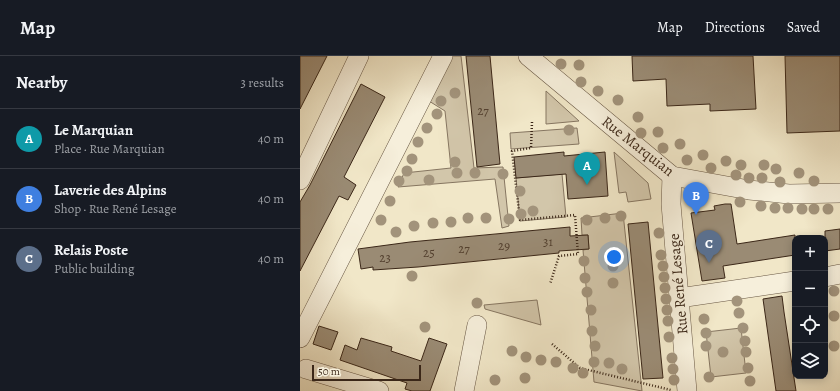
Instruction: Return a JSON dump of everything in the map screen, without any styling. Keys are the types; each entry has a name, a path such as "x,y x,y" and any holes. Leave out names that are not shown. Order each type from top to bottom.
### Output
{"street":[{"path":"300,180 359,56"},
{"path":"300,338 443,56"},
{"name":"Rue Marquian","path":"528,56 672,176 749,190 789,194 840,193"},
{"name":"Rue René Lesage","path":"672,176 671,204 687,391"},
{"path":"828,276 840,274"},
{"path":"679,298 792,281"},
{"path":"464,391 476,325"},
{"path":"306,370 379,391"}],"path":[{"path":"532,122 531,148 512,151 520,220 575,215 578,254 559,256 550,284"},
{"path":"552,344 580,368 672,391"}],"shaded area":[{"path":"450,56 461,56 474,168 503,167 509,226 502,228 495,179 398,187 404,173 451,168 445,111 429,101"},
{"path":"546,91 579,121 546,124"},
{"path":"577,128 579,144 511,149 510,133"},
{"path":"614,152 648,183 651,199 628,202 626,192 619,193"},
{"path":"562,174 566,217 520,221 516,178"},
{"path":"623,213 642,391 594,382 583,250 589,249 588,235 582,235 581,218"},
{"path":"537,300 541,325 485,309 484,305"},
{"path":"741,328 746,373 711,377 706,332"}],"building":[{"path":"300,56 327,56 300,109"},
{"path":"466,56 490,56 500,164 477,167"},
{"path":"632,56 753,56 756,109 710,111 710,104 667,106 666,79 633,81"},
{"path":"785,56 840,56 840,131 787,133"},
{"path":"361,84 385,97 344,177 356,185 348,200 339,196 300,271 300,202"},
{"path":"564,152 564,156 605,152 608,196 568,199 566,174 516,178 514,157"},
{"path":"731,204 737,244 792,235 792,255 723,266 725,278 702,281 691,213 715,210 714,206"},
{"path":"648,222 663,378 643,379 628,224"},
{"path":"570,227 570,236 588,235 589,249 418,267 373,270 373,267 361,269 358,249 410,242"},
{"path":"840,229 840,249 828,251 828,235 825,235 825,231"},
{"path":"782,296 792,365 792,379 794,379 796,391 776,391 763,299"},
{"path":"319,326 338,332 331,350 313,344"},
{"path":"361,338 392,347 391,351 421,361 429,338 447,344 430,391 412,391 405,389 407,383 340,360 345,345 357,350"}],"place":[{"name":"Le Marquian","path":"587,185"},
{"name":"Laverie des Alpins","path":"696,215"},
{"name":"Relais Poste","path":"709,263"}]}
